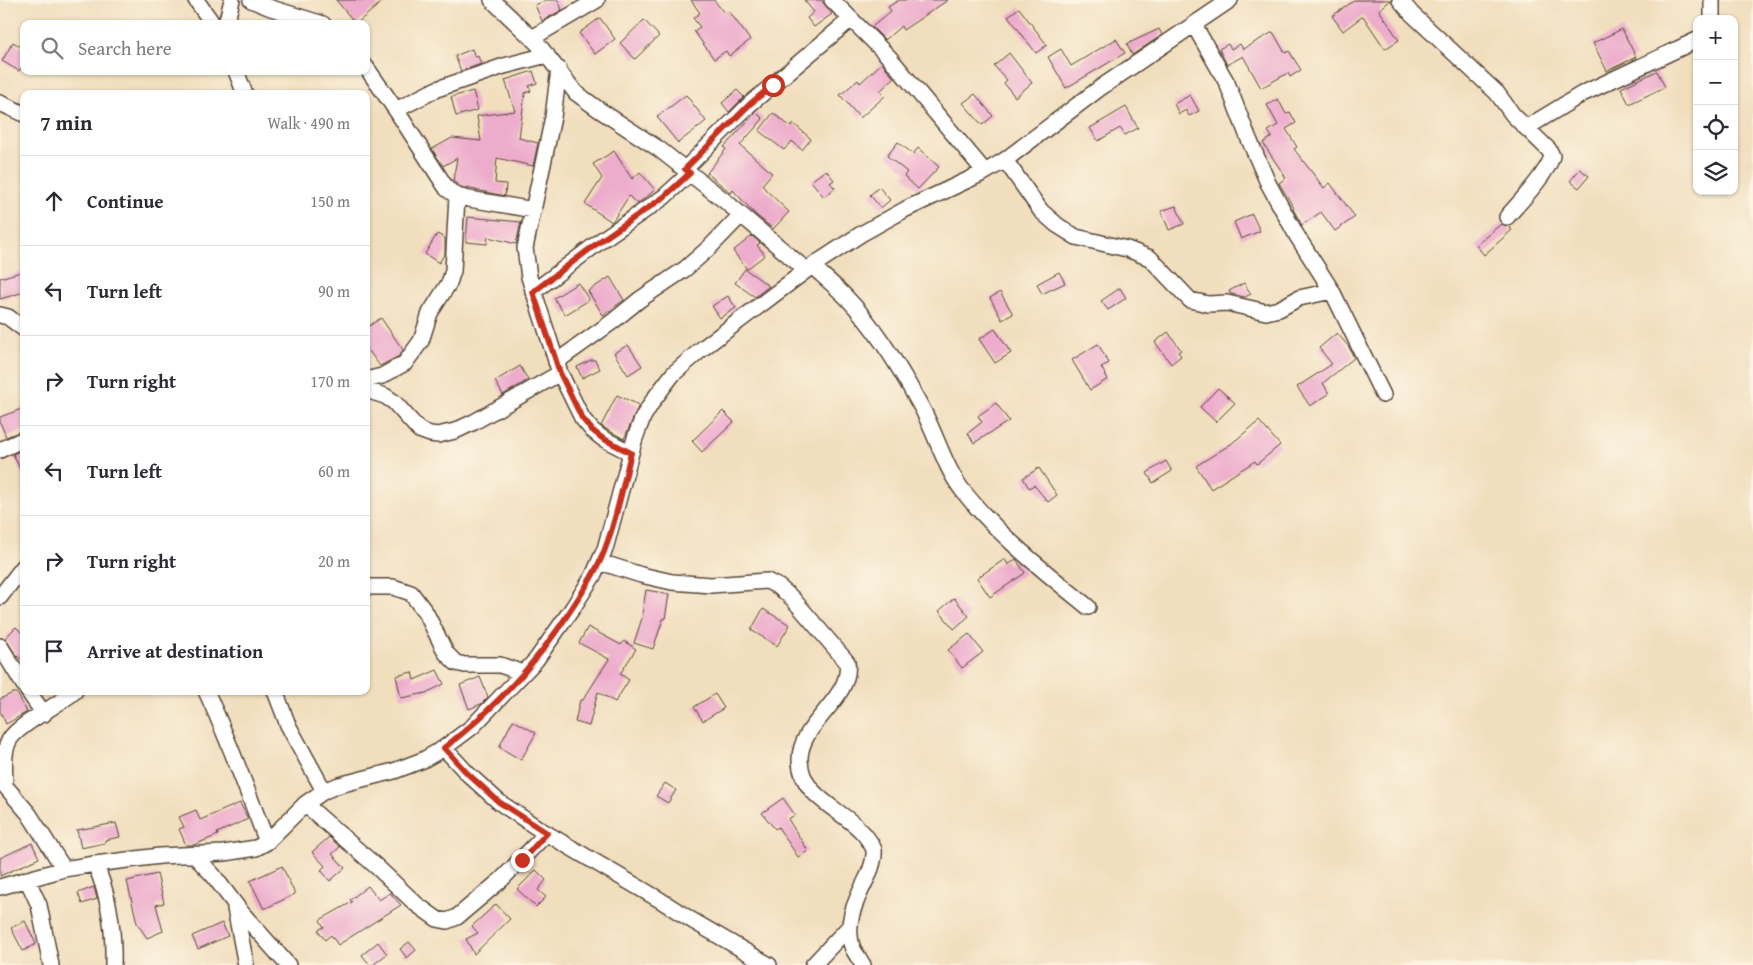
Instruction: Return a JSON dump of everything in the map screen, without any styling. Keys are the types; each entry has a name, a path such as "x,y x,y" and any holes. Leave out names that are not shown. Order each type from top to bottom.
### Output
{"street":[{"path":"196,0 210,20"},
{"path":"227,20 232,0"},
{"path":"251,0 310,20"},
{"path":"492,0 547,54 576,93 583,99 659,149 726,200 740,215 749,220 846,297 881,342 920,403 947,463 962,490 1033,562 1088,607"},
{"path":"532,38 597,0"},
{"path":"832,0 889,57 984,172"},
{"path":"0,887 64,869 95,864 160,856 194,855 256,848 267,842 306,804 324,791 339,785 394,771 422,760 444,748 472,727 536,660 593,576 605,549 614,521 631,453 643,417 654,398 673,374 703,348 809,268 906,209 1005,160 1100,88 1230,0"},
{"path":"1400,0 1412,14 1498,94 1513,115 1549,150 1552,156 1544,171 1507,218"},
{"path":"1712,0 1712,15"},
{"path":"533,292 603,239 664,197 750,104 851,19"},
{"path":"1194,25 1227,83 1268,183 1297,236 1332,290 1383,395"},
{"path":"1526,128 1582,94 1693,42"},
{"path":"396,110 437,89 504,66 547,54"},
{"path":"559,69 553,117 525,248 528,277 558,368 582,418 602,438 631,453"},
{"path":"370,74 447,189 457,196 469,199 534,210"},
{"path":"238,75 243,90"},
{"path":"0,102 20,112"},
{"path":"1005,160 1041,212 1057,226 1076,238 1127,249 1150,258 1190,300 1208,304 1227,304 1266,312 1279,309 1299,298 1332,290"},
{"path":"370,374 382,376 405,364 421,341 430,313 449,283 453,271 457,196"},
{"path":"370,391 385,396 394,402 419,430 424,433 438,435 456,431 474,422 558,368 639,300 685,269 710,247 740,215"},
{"path":"0,315 8,316 20,326"},
{"path":"0,450 20,441"},
{"path":"600,562 641,575 672,582 711,585 767,581 780,587 792,598 848,662 849,672 846,680 810,730 802,746 800,758 803,776 812,792 856,825 871,843 874,850 873,862 854,907 849,927 854,949 863,965"},
{"path":"0,598 20,571"},
{"path":"370,586 393,587 411,593 426,613 446,654 456,663 465,665 500,665 523,673"},
{"path":"0,646 20,678"},
{"path":"31,695 44,714"},
{"path":"64,869 29,814 2,783 9,740 20,729 70,695"},
{"path":"208,695 226,735 237,768 267,842"},
{"path":"277,695 288,725 324,791"},
{"path":"444,748 468,774 499,802 547,833 769,965"},
{"path":"306,804 416,904 436,919 447,921 457,917 502,880 547,833"},
{"path":"194,855 288,965"},
{"path":"95,864 103,882 108,904 112,933 113,965"},
{"path":"27,879 39,905 51,965"},
{"path":"234,903 246,965"},
{"path":"813,965 849,927"}],"building":[{"path":"336,0 384,0 361,20 353,20"},
{"path":"546,0 558,0 562,10 542,21 535,5"},
{"path":"691,0 714,0 725,14 729,11 750,40 729,56 726,51 714,59 694,31 700,27 693,18 700,13"},
{"path":"804,0 821,0 832,14 814,27 807,18 814,12"},
{"path":"899,0 948,0 903,30 901,26 885,40 872,27 891,11 888,7"},
{"path":"1355,0 1391,0 1379,10 1399,40 1385,49 1363,16 1343,31 1332,16"},
{"path":"1019,8 1047,45 1036,53 1008,16"},
{"path":"600,18 615,39 595,54 579,33"},
{"path":"644,20 659,36 635,59 620,43"},
{"path":"1159,29 1162,35 1132,55 1127,44"},
{"path":"1622,29 1636,57 1607,71 1593,43"},
{"path":"1273,32 1285,53 1289,51 1301,70 1290,77 1288,73 1261,88 1243,56 1227,65 1219,49 1228,44 1231,49 1240,44 1243,49"},
{"path":"1116,39 1125,53 1066,88 1048,57 1061,49 1071,66"},
{"path":"13,42 20,46 19,71 2,61"},
{"path":"472,49 475,57 478,56 481,64 461,71 455,56"},
{"path":"1009,53 1032,83 1015,97 1004,83 1007,80 994,66"},
{"path":"882,63 894,78 880,91 885,96 860,118 840,95 858,80 860,83"},
{"path":"533,71 537,83 529,86 531,91 525,93 519,138 538,143 533,166 497,158 495,183 506,184 505,196 461,187 453,181 457,158 443,166 432,149 452,138 481,141 477,116 515,111 505,80"},
{"path":"1657,71 1665,87 1629,104 1621,88"},
{"path":"737,90 744,97 729,112 722,103"},
{"path":"473,91 478,110 456,116 451,97"},
{"path":"975,94 993,116 982,125 963,103"},
{"path":"686,95 706,121 678,143 657,117"},
{"path":"1190,95 1199,111 1189,116 1186,110 1179,114 1174,104"},
{"path":"1278,99 1286,114 1290,112 1296,123 1286,129 1297,147 1294,149 1324,188 1330,183 1355,217 1335,231 1321,212 1302,225 1279,183 1286,178 1263,143 1272,137 1268,131 1278,125 1267,105"},
{"path":"1126,107 1138,128 1125,135 1120,128 1098,141 1090,128"},
{"path":"756,112 763,119 740,145 772,173 762,185 789,212 773,229 756,215 733,190 731,193 707,173 726,149 724,147"},
{"path":"773,113 791,127 794,124 811,139 802,150 792,141 784,150 759,131"},
{"path":"898,142 913,154 918,148 939,167 918,189 904,176 907,172 887,156"},
{"path":"614,151 632,179 640,172 655,190 637,204 629,196 612,222 585,204 602,178 593,164"},
{"path":"1580,169 1589,176 1579,188 1570,181"},
{"path":"826,170 834,180 830,183 835,188 824,197 811,181"},
{"path":"879,187 890,200 881,208 870,195"},
{"path":"1176,206 1184,224 1169,230 1161,211"},
{"path":"1252,214 1260,231 1241,239 1234,222"},
{"path":"468,217 521,222 516,244 488,237 487,244 466,242"},
{"path":"1501,224 1508,226 1512,230 1484,255 1476,245"},
{"path":"437,234 445,238 445,253 439,263 425,254"},
{"path":"752,236 760,243 757,245 765,255 747,269 733,251"},
{"path":"745,269 769,286 755,297 735,283"},
{"path":"20,272 20,293 0,299 0,278"},
{"path":"1059,272 1065,283 1042,294 1037,284"},
{"path":"610,277 624,300 603,315 588,291"},
{"path":"578,283 589,300 565,315 554,298"},
{"path":"1244,283 1251,294 1245,297 1231,294 1229,291"},
{"path":"1120,288 1126,298 1108,310 1101,301"},
{"path":"1000,292 1013,314 1002,320 990,298"},
{"path":"728,296 736,308 720,318 712,306"},
{"path":"381,318 403,350 399,356 380,366 370,352 370,325"},
{"path":"995,329 1011,353 995,363 979,339"},
{"path":"1168,332 1181,350 1178,352 1181,356 1171,364 1155,342"},
{"path":"1337,333 1349,347 1354,358 1323,383 1329,394 1310,406 1297,387 1332,364 1319,348"},
{"path":"1098,344 1109,363 1101,367 1108,379 1090,390 1072,360"},
{"path":"628,345 642,366 628,375 614,353"},
{"path":"595,360 600,369 582,378 577,367"},
{"path":"520,366 528,380 503,395 495,381"},
{"path":"1218,388 1235,403 1216,422 1200,407"},
{"path":"617,395 639,405 624,439 601,426"},
{"path":"996,403 1009,421 974,443 968,433 982,422 978,416"},
{"path":"20,410 20,432 6,437 0,417"},
{"path":"723,411 734,422 702,452 692,441"},
{"path":"1259,421 1280,445 1257,464 1255,461 1211,489 1196,466 1231,444"},
{"path":"20,451 20,469 13,454"},
{"path":"1166,461 1172,471 1153,483 1147,473"},
{"path":"1039,468 1057,495 1048,502 1034,485 1029,488 1023,478"},
{"path":"1005,559 1008,565 1016,559 1025,573 990,597 977,578"},
{"path":"646,590 669,594 665,619 663,619 653,649 634,643 643,615"},
{"path":"954,598 969,616 954,629 939,611"},
{"path":"763,609 790,625 777,646 751,630"},
{"path":"16,627 20,631 20,658 16,655 5,638"},
{"path":"588,627 621,645 624,641 636,649 620,674 629,680 615,702 598,692 589,726 575,722 580,700 583,700 609,659 579,643"},
{"path":"969,634 983,652 962,668 948,650"},
{"path":"437,670 444,684 426,693 401,698 396,676 412,672 414,680"},
{"path":"480,677 488,697 481,704 469,709 460,685"},
{"path":"17,693 27,712 6,724 0,711 0,699"},
{"path":"715,694 724,708 703,721 694,707"},
{"path":"513,720 536,733 521,760 499,747"},
{"path":"665,783 676,790 668,803 656,796"},
{"path":"783,798 795,815 788,819 808,851 798,857 778,827 775,829 762,813"},
{"path":"240,803 248,819 217,833 218,835 194,845 186,845 179,829 184,827 179,817 196,810 200,820"},
{"path":"116,823 120,837 105,840 105,843 81,848 77,830"},
{"path":"329,837 340,847 332,854 345,868 330,881 321,870 325,866 312,852"},
{"path":"32,843 39,858 0,876 0,858"},
{"path":"282,866 295,894 264,909 250,881"},
{"path":"536,870 546,880 538,890 546,897 536,907 517,889"},
{"path":"157,874 164,903 156,905 163,931 147,938 137,923 127,881"},
{"path":"368,886 379,900 390,893 401,905 338,945 331,935 325,940 318,930 324,927 320,920 352,902 350,900"},
{"path":"94,887 97,899 82,904 78,893"},
{"path":"496,904 510,919 474,954 466,939 478,933 472,926"},
{"path":"25,921 36,944 23,951 11,928"},
{"path":"222,923 228,936 198,949 192,936"},
{"path":"378,942 387,954 373,965 370,965 362,955"},
{"path":"409,942 416,950 407,958 400,949"}],"route":[{"path":"522,860 547,833 499,802 468,774 444,748 472,727 536,660 593,576 605,549 631,453 602,438 582,418 560,373 533,292 603,239 664,197 690,173 685,169 750,104 773,85"}]}
